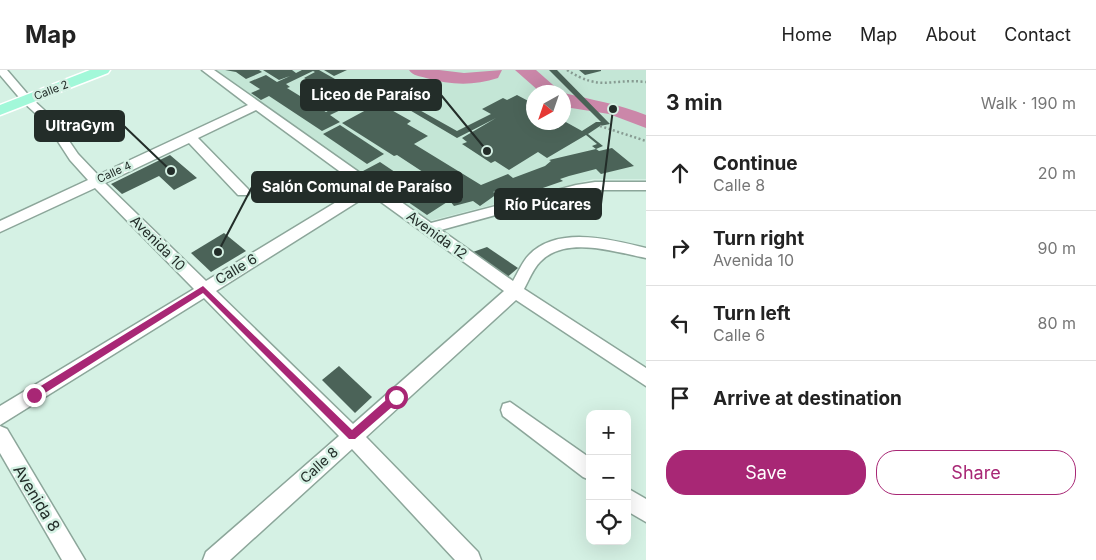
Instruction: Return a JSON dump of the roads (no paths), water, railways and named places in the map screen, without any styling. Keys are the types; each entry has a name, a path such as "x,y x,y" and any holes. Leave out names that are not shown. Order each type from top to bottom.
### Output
{"main road":[{"name":"Calle 2","path":"0,110 103,70"}],"street":[{"name":"Avenida 10","path":"2,70 27,100 50,121 74,157 96,181 352,436 470,560"},
{"name":"Avenida 12","path":"207,70 515,291 646,378"},
{"name":"Calle 4","path":"0,226 256,106"},
{"path":"190,137 243,192"},
{"path":"428,229 594,186 646,186"},
{"name":"Calle 6","path":"0,416 203,289 370,188"},
{"name":"Calle 8","path":"214,560 515,291 536,257 552,247 572,243 609,246 646,253"},
{"path":"510,410 586,467"},
{"name":"Avenida 8","path":"0,435 74,560"},
{"path":"630,500 646,512"}],"waterway":[{"path":"418,70 445,77 464,79 482,77 491,74 493,70"},
{"path":"524,70 542,85"},
{"path":"571,102 613,109 646,122"}],"place":[{"name":"Río Púcares","path":"613,109"},
{"name":"Liceo de Paraíso","path":"487,151"},
{"name":"UltraGym","path":"171,171"},
{"name":"Salón Comunal de Paraíso","path":"218,252"}]}
